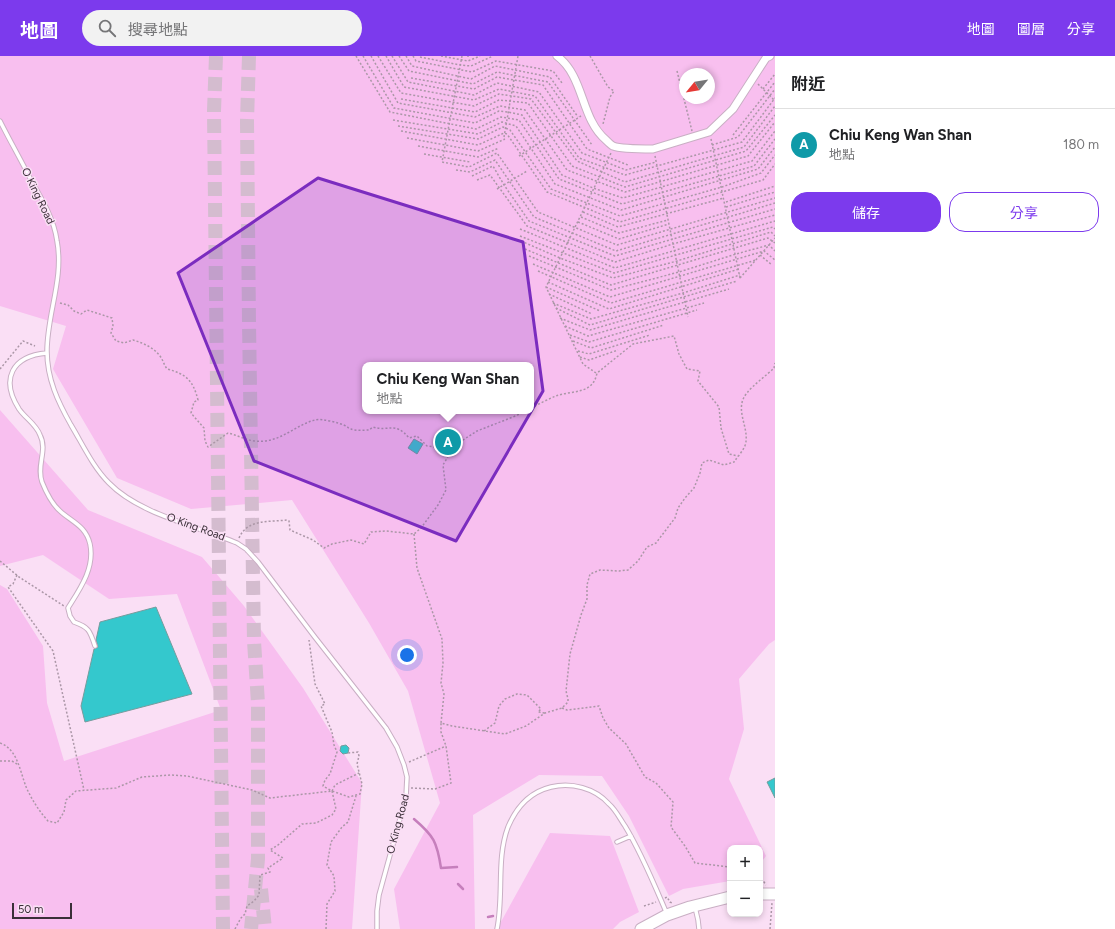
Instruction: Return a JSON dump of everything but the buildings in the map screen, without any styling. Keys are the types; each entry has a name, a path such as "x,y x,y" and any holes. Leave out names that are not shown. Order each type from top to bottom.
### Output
{"main road":[{"path":"763,894 774,896"},
{"path":"641,929 667,915 727,898"}],"street":[{"path":"556,56 563,61 577,82 590,120 600,134 613,146 632,149 653,149 709,132 733,109 766,58 770,56"}],"lane":[{"name":"O King Road","path":"0,121 43,201 56,232 59,264 54,303 48,331 47,353 51,381 58,401 89,456 108,483 122,495 143,507 237,543 246,549 258,562 386,728 397,747 404,765 408,788 402,816 386,866 379,895 377,929"},
{"path":"47,353 36,354 20,362 12,370 8,384 16,406 42,437 43,446 40,472 43,484 56,507 82,527 90,542 91,558 85,580 68,608 70,616 74,622 85,626 90,632 95,646"},
{"path":"497,929 500,910 503,849 508,826 520,806 530,797 552,786 570,785 581,787 595,793 609,804 631,836 667,915"},
{"path":"617,842 631,836"},
{"path":"695,906 699,929"}],"path":[{"path":"356,56 390,112 476,128 501,117 519,120 559,179 591,193 622,204 754,166 775,140"},
{"path":"363,56 394,108 475,123 500,111 522,115 562,175 593,188 623,198 752,161 775,131"},
{"path":"370,56 398,103 475,117 500,106 525,110 567,170 625,192 748,156 775,122"},
{"path":"378,56 401,93 474,106 499,94 531,99 577,161 625,182 744,147 775,106"},
{"path":"386,56 404,87 474,100 499,90 535,96 579,158 625,175 742,142 775,99 766,93 752,79"},
{"path":"392,56 408,82 474,95 497,83 539,92 582,153 626,170 656,162"},
{"path":"399,56 408,71 473,84 497,72 548,82 592,145"},
{"path":"406,56 412,66 471,79 495,66 550,77 578,117"},
{"path":"413,56 416,62 472,72 496,61 517,64 553,71 562,83"},
{"path":"442,56 468,61 480,56"},
{"path":"462,56 442,162 469,167 497,153 538,212 618,245 775,198"},
{"path":"420,57 471,66 493,56"},
{"path":"407,138 478,151 504,138 518,56"},
{"path":"590,56 608,87 614,90 610,97 600,134"},
{"path":"677,71 694,136"},
{"path":"763,89 775,74"},
{"path":"411,78 474,89 497,77 543,85 587,149 628,165"},
{"path":"733,134 775,82"},
{"path":"712,145 738,137 775,89"},
{"path":"402,99 475,112 499,100 528,103 572,166 625,187 746,151 775,115"},
{"path":"520,155 582,115"},
{"path":"393,120 478,134 502,122 516,126 555,184 621,210 758,169 775,147"},
{"path":"398,126 478,139 503,128 510,130 551,189 586,204 620,216 722,187 761,173 775,156"},
{"path":"401,130 446,140 478,145 504,133"},
{"path":"522,241 560,258 613,278 677,261 733,244 771,232 775,237 740,278 736,254 734,249 733,244 732,238 730,228 729,222 725,202 722,192 722,187 717,172 709,132"},
{"path":"504,133 507,134 520,155 547,192 620,222 763,180 775,164"},
{"path":"418,146 478,157 499,148"},
{"path":"597,373 583,364 546,287 576,228 593,188 609,158 613,146"},
{"path":"653,149 688,317"},
{"path":"424,154 470,162"},
{"path":"456,170 470,172 495,160 534,217 616,251 775,203"},
{"path":"472,176 492,166 529,221 615,256 775,209"},
{"path":"497,189 527,171"},
{"path":"477,180 490,175 527,226 615,262 775,215"},
{"path":"725,202 775,186"},
{"path":"726,207 775,192"},
{"path":"583,212 618,227 724,198"},
{"path":"581,217 619,233 668,220"},
{"path":"520,229 615,268 775,221"},
{"path":"578,222 619,239 669,224"},
{"path":"520,236 614,273 732,238 773,227 775,229"},
{"path":"525,249 611,285 768,238 775,243"},
{"path":"769,245 775,251"},
{"path":"529,256 611,290 679,272 769,245"},
{"path":"533,264 610,297 764,251"},
{"path":"764,251 775,260"},
{"path":"760,255 772,265"},
{"path":"538,271 611,303 756,260"},
{"path":"548,282 609,309 739,269"},
{"path":"553,303 590,320 683,293 740,274"},
{"path":"556,308 590,325 737,281"},
{"path":"546,287 600,311"},
{"path":"560,318 590,330 729,289"},
{"path":"549,294 592,314"},
{"path":"54,303 68,304 74,312 81,314 87,310 112,318 113,326 111,333 116,341 124,344 132,340 142,342 160,356 167,370 182,374 195,388 198,400 194,402 191,413 204,428 205,442 208,447 228,433 256,441 264,440 282,437 288,432 315,420 321,419 346,426 352,430 369,430 373,427 380,430 385,428 396,428 404,431 409,438 417,436 427,446 449,449 477,431 520,414"},
{"path":"565,326 588,336 704,303"},
{"path":"570,335 589,342 697,310"},
{"path":"573,342 591,348 664,325"},
{"path":"578,351 589,354 650,336"},
{"path":"534,407 556,396 588,388 596,379 597,373 633,344 674,336 679,354 687,369 700,371 698,381 719,407 721,428 729,454 738,456"},
{"path":"0,369 23,341 35,346"},
{"path":"580,357 589,360 618,350"},
{"path":"441,723 484,732 505,734 526,726 545,713 562,708 568,702 566,691 570,654 587,599 587,585 590,574 600,570 628,570 638,561 647,547 656,543 675,518 678,508 694,488 702,463 709,460 724,465 734,462 746,443 746,434 742,421 741,406 746,393 774,368 775,363"},
{"path":"237,543 241,532 252,523 287,520 289,521 290,530 313,540 324,548 332,544 351,540 364,544 371,532 386,531 414,534 421,528 438,505 446,490 443,465 450,453 449,449"},
{"path":"408,788 435,789 451,783 446,746 441,732 444,694 441,683 443,662 442,639 417,568 414,534"},
{"path":"0,561 17,575 68,608"},
{"path":"17,575 13,584 8,587 53,651 84,791"},
{"path":"314,636 309,641 315,684 324,704 321,706 332,732 334,746 337,752 330,774 324,780 323,786 349,797 360,794 362,784 357,764 359,756 358,752 348,753"},
{"path":"484,732 495,723 499,706 506,699 517,694 527,695 541,709 538,712 545,713"},
{"path":"562,708 567,710 599,706 602,718 609,728 626,744 645,777 656,783 673,802 671,827 695,863 727,867"},
{"path":"0,743 6,745 14,756 28,791 38,809 48,821 57,822 64,812 66,800 76,791 116,788 142,777 172,775 188,776 244,789 270,798 332,791"},
{"path":"404,765 446,746"},
{"path":"0,761 12,761 18,764"},
{"path":"235,929 245,914 247,906 259,895 260,875 270,872 268,868 283,858 270,850 302,824 316,824 332,814 336,809 332,791 335,784 359,773"},
{"path":"326,929 327,904 335,891 334,876 327,865 331,842 342,826 348,822 356,796"},
{"path":"770,929 774,896"}],"highlighted area":[{"path":"318,178 523,242 543,391 456,541 254,461 178,273"}],"shaded area":[{"path":"0,56 775,56 775,640 769,644 739,679 744,729 729,779 761,845 727,845 727,882 683,889 669,896 629,816 602,776 539,775 473,815 475,929 400,929 394,889 440,803 408,691 369,623 292,500 191,509 117,478 53,369 66,326 0,306"},
{"path":"0,410 88,510 202,557 244,606 303,688 362,783 352,929 0,929 0,585 7,589 43,646 47,703 64,761 221,710 177,594 109,599 43,555 0,566"},
{"path":"550,833 610,836 639,912 620,922 613,929 497,929"},
{"path":"763,850 766,856 763,860"}],"waterway":[{"path":"414,819 434,840 441,868 457,867"},
{"path":"458,884 463,889"},
{"path":"488,917 493,916"}],"tunnel":[{"path":"216,56 214,111 223,929"},
{"path":"249,56 247,121 249,323 254,641 258,703 258,859 251,929"},
{"path":"261,889 265,929"}],"place":[{"name":"Chiu Keng Wan Shan","path":"448,442"}]}
